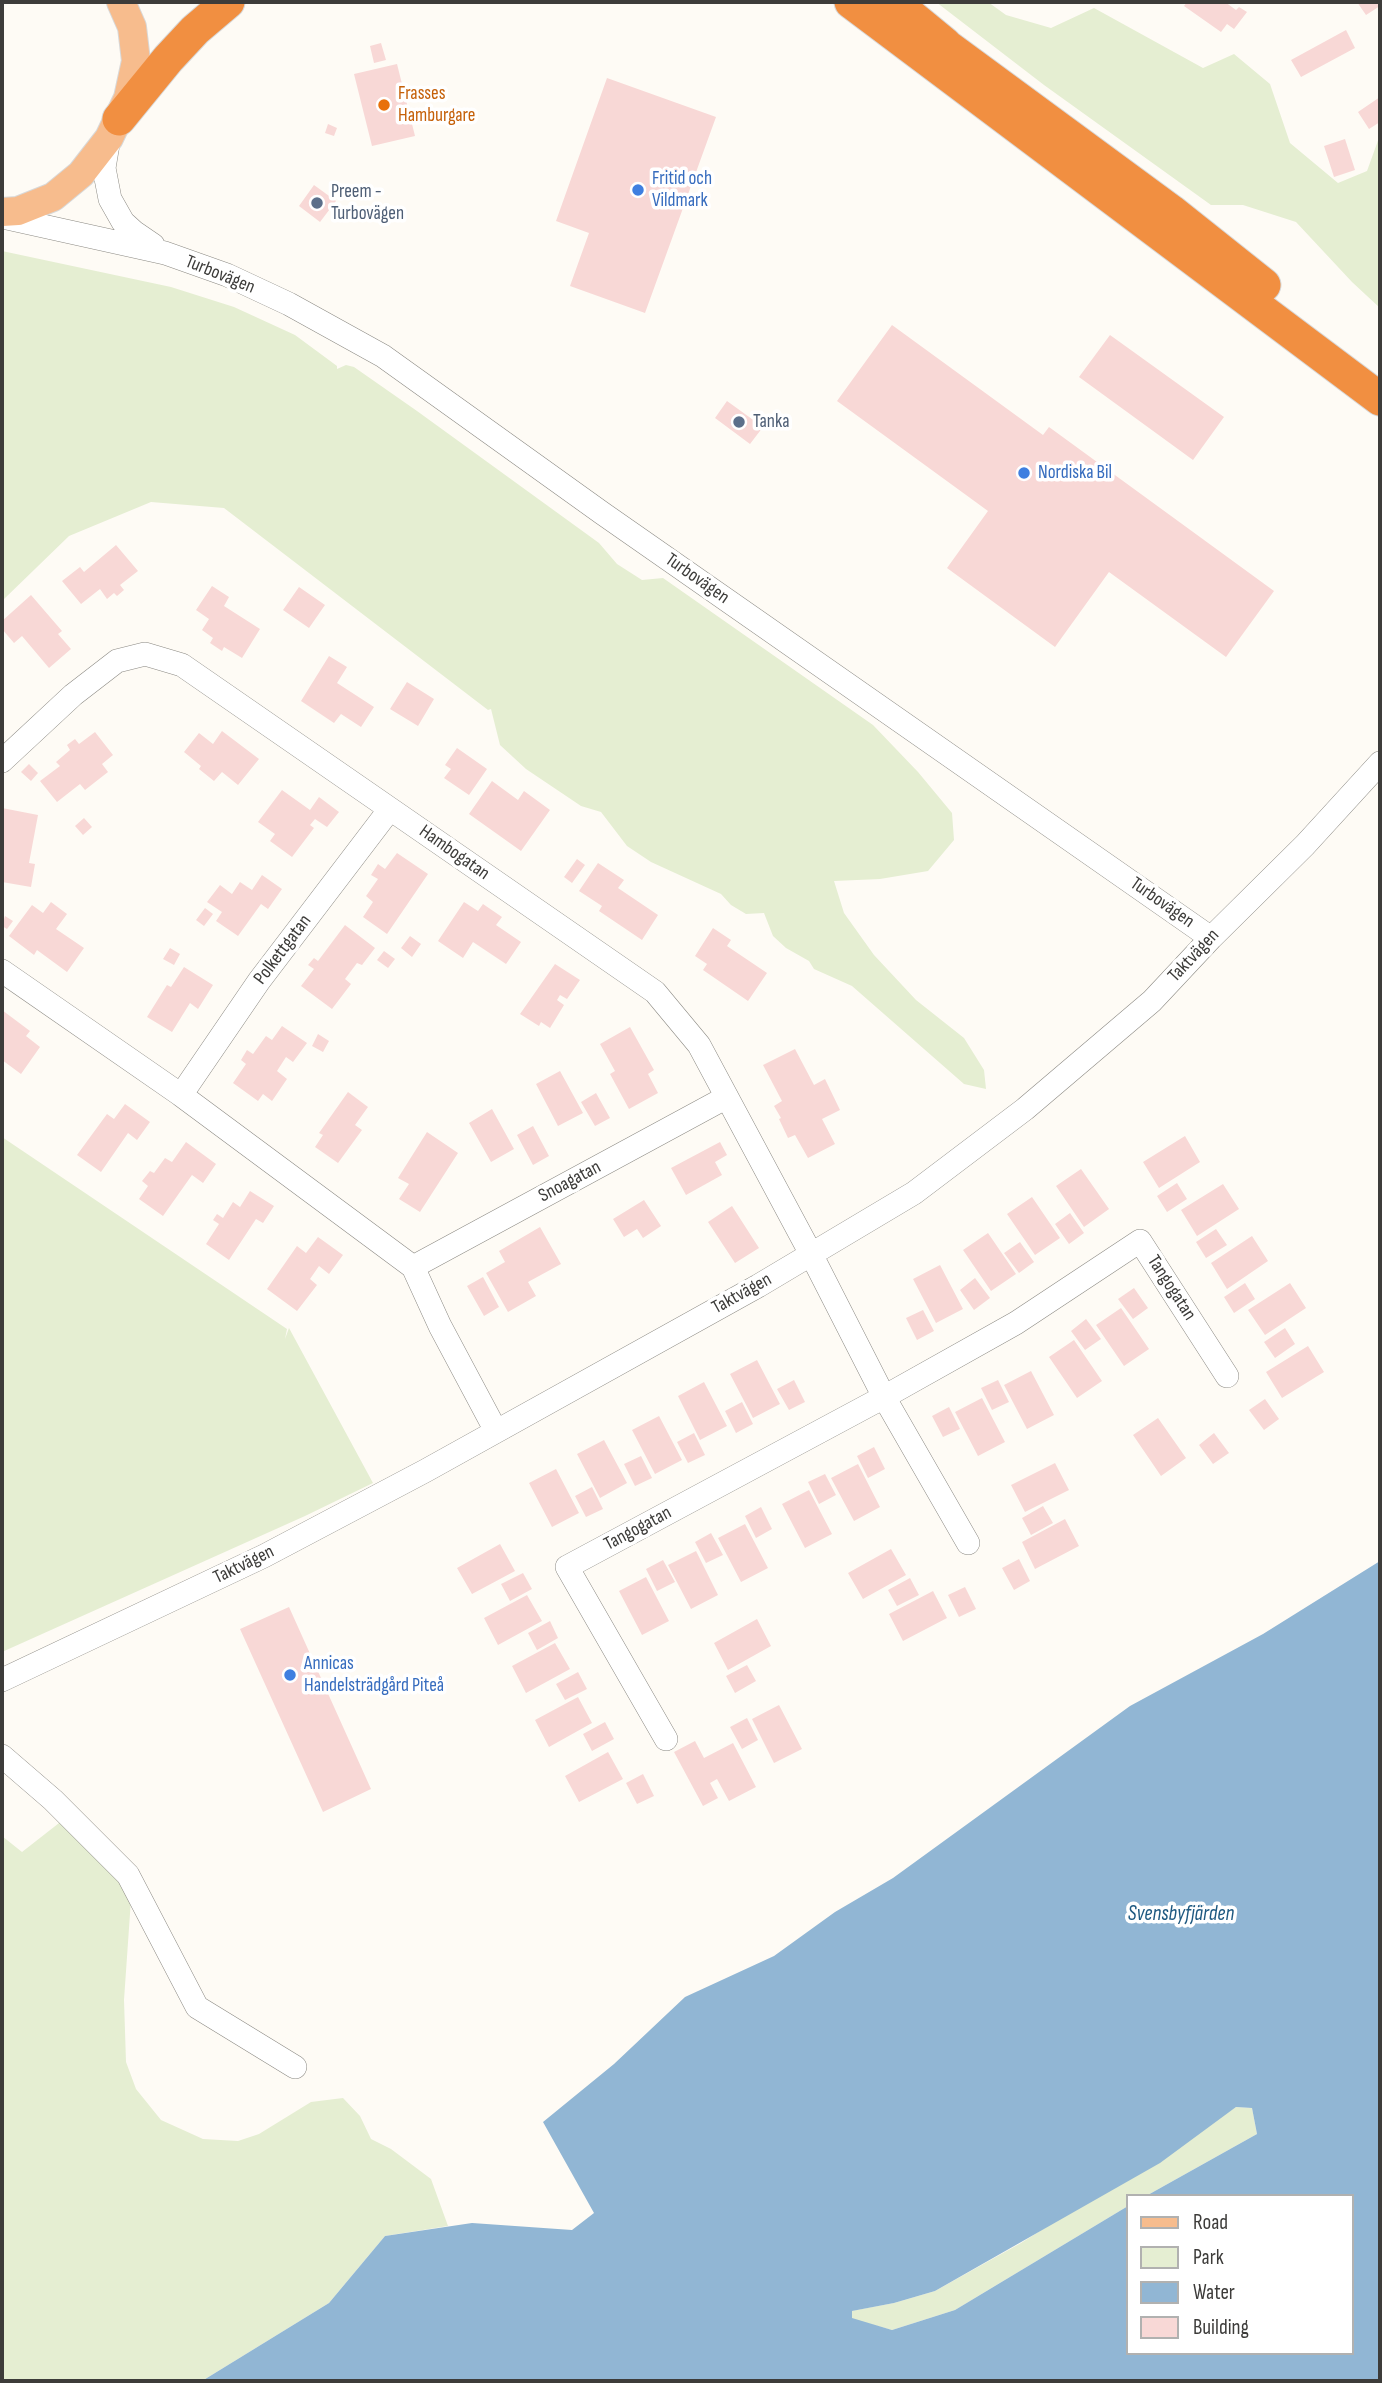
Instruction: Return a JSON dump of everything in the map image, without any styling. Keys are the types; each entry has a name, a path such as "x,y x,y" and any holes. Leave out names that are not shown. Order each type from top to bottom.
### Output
{"highway":[{"path":"114,129 168,59 195,30 228,2"},
{"path":"823,2 896,44 984,102"},
{"path":"851,2 1380,399"},
{"path":"885,2 1171,211 1380,373"},
{"path":"894,2 945,44"}],"main road":[{"path":"121,2 135,40"},
{"path":"2,214 36,205 60,192 81,174 114,129 133,80 140,2"}],"street":[{"name":"Turbovägen","path":"114,129 104,168 105,181 115,210 134,232 165,253"},
{"name":"Turbovägen","path":"2,214 165,253 239,281 289,304 383,356 602,513 1211,938"},
{"name":"Hambogatan","path":"2,761 73,695 117,660 145,654 182,665 655,992 699,1045 811,1254"},
{"name":"Taktvägen","path":"2,1680 264,1556 425,1471 758,1286 914,1193 1025,1109 1153,1001 1211,938 1378,769"},
{"name":"Polkettgatan","path":"181,1095 259,981 390,808"},
{"path":"2,971 181,1095 413,1268 440,1326 496,1431"},
{"name":"Snoagatan","path":"413,1268 727,1097"},
{"name":"Tangogatan","path":"666,1739 567,1567 1016,1323 1140,1241 1227,1376"},
{"path":"811,1254 884,1397 968,1542"},
{"path":"2,1756 53,1800 128,1875 197,2007 295,2067"}],"green space":[{"path":"936,2 988,2 1006,15 1051,28 1094,8 1203,68 1234,54 1270,84 1290,143 1338,183 1367,171 1380,135 1380,308 1296,222 1243,205 1211,205 1044,85"},
{"path":"2,251 171,287 234,307 295,335 337,366 337,369 346,365 354,367 599,543 617,564 642,580 663,578 873,725 952,813 954,840 928,871 880,879 834,881 844,913 874,955 916,1000 964,1038 984,1070 986,1089 964,1084 852,986 814,969 809,961 786,948 773,936 764,913 746,914 731,905 721,894 651,862 627,846 601,812 581,806 526,769 500,745 491,709 488,710 224,508 151,502 69,536 2,601"},
{"path":"2,1137 287,1329 285,1339 289,1328 373,1483 2,1652"},
{"path":"68,1816 132,1885 124,2000 126,2062 136,2089 161,2120 203,2139 238,2141 259,2134 311,2102 343,2098 360,2116 371,2139 391,2149 431,2179 448,2226 385,2236 329,2303 202,2381 2,2381 2,1836 22,1852"},
{"path":"1236,2107 1252,2108 1257,2134 1150,2194 1126,2194 1126,2207 955,2310 892,2330 852,2319 851,2311 894,2303 935,2291 1021,2243"}],"water":[{"name":"Svensbyfjärden","path":"1380,1561 1380,2381 202,2381 329,2303 385,2236 472,2223 572,2230 594,2213 543,2122 614,2064 685,1997 774,1956 835,1912 893,1878 1130,1706 1263,1634"}],"building":[{"path":"1187,2 1225,2 1236,10 1239,7 1247,12 1234,29 1227,24 1221,32 1184,6"},
{"path":"1357,2 1376,2 1380,6 1366,15"},
{"path":"1346,30 1355,48 1301,77 1291,60"},
{"path":"381,43 386,60 374,63 370,46"},
{"name":"Frasses Hamburgare","path":"397,64 415,136 372,146 354,74"},
{"name":"Fritid och Vildmark","path":"607,78 716,117 645,313 570,286 589,233 556,221"},
{"path":"1380,97 1380,122 1369,129 1358,112"},
{"path":"328,124 337,128 334,136 325,133"},
{"path":"1345,139 1355,170 1334,177 1324,146"},
{"name":"Preem - Turbovägen","path":"314,185 336,201 320,222 299,206"},
{"name":"Nordiska Bil","path":"892,325 1043,435 1049,427 1274,591 1226,657 1109,572 1055,647 947,568 988,511 837,401"},
{"path":"1110,335 1224,417 1193,460 1079,377"},
{"name":"Tanka","path":"727,401 763,427 750,444 715,418"},
{"path":"116,545 138,571 120,585 124,590 117,596 114,593 107,599 100,589 81,604 62,581 80,567 84,572"},
{"path":"212,586 229,597 224,606 260,629 242,658 224,647 222,651 210,643 213,638 202,630 209,619 196,610"},
{"path":"299,587 325,605 309,628 283,610"},
{"path":"31,595 62,631 58,634 71,649 49,668 22,636 14,643 2,629 2,621"},
{"path":"329,656 347,667 337,683 374,707 361,727 341,714 334,723 301,701"},
{"path":"407,682 434,699 418,726 390,709"},
{"path":"222,731 259,759 238,785 222,772 214,781 184,752 199,733 213,744"},
{"path":"95,732 113,755 102,764 108,772 85,790 80,784 57,802 40,781 60,766 56,762 70,750 67,745 75,739 79,744"},
{"path":"457,748 487,769 469,795 444,778 451,769 445,765"},
{"path":"29,764 38,773 31,781 21,772"},
{"path":"492,781 518,800 524,791 550,810 521,851 469,814"},
{"path":"282,790 310,810 319,797 339,812 327,827 315,819 310,825 314,828 292,857 270,841 275,834 258,822"},
{"path":"2,808 38,815 29,863 35,864 31,887 2,882"},
{"path":"84,818 92,827 83,835 75,826"},
{"path":"397,853 428,874 387,934 363,917 373,902 366,896 378,879 371,875 378,864 385,869"},
{"path":"577,859 585,865 572,883 564,877"},
{"path":"598,863 624,880 618,888 658,915 642,940 599,911 602,906 579,891"},
{"path":"262,875 282,889 268,909 261,904 238,936 216,921 222,912 207,902 220,885 232,894 240,882 252,890"},
{"path":"51,902 67,914 56,929 84,948 67,972 37,950 34,955 9,936 32,905 43,913"},
{"path":"464,902 478,911 483,904 502,917 496,925 521,942 506,964 473,942 463,958 438,941"},
{"path":"205,908 213,914 204,926 196,920"},
{"path":"5,916 13,921 7,929 2,926"},
{"path":"345,925 375,948 362,965 357,963 345,979 351,984 332,1009 301,986 314,969 308,965 314,958 318,961"},
{"path":"713,928 731,940 727,946 767,973 748,1001 703,970 707,964 695,956"},
{"path":"410,936 421,944 412,957 401,948"},
{"path":"170,948 180,954 174,965 163,959"},
{"path":"384,951 395,959 388,968 377,960"},
{"path":"555,964 580,980 567,999 560,995 557,1000 564,1005 550,1028 541,1022 539,1026 520,1014"},
{"path":"184,967 213,985 198,1009 190,1003 172,1032 147,1017 167,985 171,987"},
{"path":"2,1010 30,1031 26,1036 40,1047 21,1074 2,1060"},
{"path":"282,1026 307,1043 293,1062 286,1057 277,1071 287,1079 272,1101 263,1094 258,1101 233,1083 246,1064 241,1060 247,1050 253,1054 266,1036 272,1040"},
{"path":"630,1027 654,1070 648,1074 658,1093 629,1109 610,1074 615,1071 600,1044"},
{"path":"318,1034 329,1041 323,1052 312,1046"},
{"path":"795,1049 814,1085 825,1079 840,1110 822,1119 835,1144 808,1158 795,1135 788,1138 774,1106 782,1101 763,1065"},
{"path":"560,1071 583,1113 558,1126 536,1084"},
{"path":"348,1092 368,1107 355,1125 362,1130 338,1163 315,1147 323,1135 319,1133"},
{"path":"596,1093 610,1118 595,1126 581,1102"},
{"path":"125,1104 150,1122 137,1140 128,1133 101,1172 77,1155 107,1114 114,1119"},
{"path":"492,1109 514,1149 491,1162 469,1123"},
{"path":"533,1126 549,1156 533,1165 517,1135"},
{"path":"427,1132 458,1153 420,1212 399,1199 409,1184 398,1178"},
{"path":"1185,1136 1200,1162 1159,1188 1143,1162"},
{"path":"186,1142 216,1164 203,1183 192,1175 163,1216 139,1199 148,1186 142,1181 150,1171 154,1173 165,1158 172,1162"},
{"path":"720,1142 727,1155 715,1162 722,1175 686,1195 671,1168"},
{"path":"1081,1169 1109,1209 1084,1227 1056,1186"},
{"path":"1177,1183 1187,1199 1167,1212 1157,1196"},
{"path":"1223,1184 1239,1209 1197,1236 1181,1210"},
{"path":"250,1191 274,1206 263,1223 256,1219 229,1260 206,1244 219,1224 213,1220 217,1214 223,1218 233,1202 240,1207"},
{"path":"1032,1197 1060,1238 1035,1255 1007,1214"},
{"path":"644,1200 661,1226 643,1238 637,1229 624,1237 613,1219"},
{"path":"732,1206 759,1248 735,1263 708,1222"},
{"path":"1070,1213 1084,1233 1069,1244 1055,1224"},
{"path":"540,1227 561,1264 528,1282 536,1296 508,1312 486,1273 505,1262 499,1251"},
{"path":"1216,1229 1227,1245 1206,1258 1196,1242"},
{"path":"988,1233 1016,1274 991,1291 963,1250"},
{"path":"1252,1236 1268,1261 1227,1289 1211,1263"},
{"path":"318,1237 343,1255 329,1274 319,1266 310,1279 317,1285 297,1311 267,1289 297,1246 306,1253"},
{"path":"1020,1242 1034,1262 1019,1273 1004,1253"},
{"path":"940,1265 963,1309 936,1323 913,1279"},
{"path":"483,1277 499,1307 484,1316 467,1286"},
{"path":"975,1278 990,1298 974,1310 960,1290"},
{"path":"1245,1283 1255,1299 1234,1313 1224,1297"},
{"path":"1290,1283 1306,1308 1265,1335 1248,1310"},
{"path":"1134,1288 1148,1308 1133,1319 1118,1299"},
{"path":"1121,1308 1149,1349 1124,1366 1096,1325"},
{"path":"923,1310 934,1331 917,1340 906,1318"},
{"path":"1086,1319 1101,1339 1085,1350 1071,1331"},
{"path":"1285,1328 1295,1344 1275,1358 1264,1342"},
{"path":"1074,1340 1102,1381 1077,1398 1049,1357"},
{"path":"1308,1346 1324,1372 1282,1398 1266,1372"},
{"path":"757,1360 780,1404 753,1418 730,1374"},
{"path":"1031,1371 1054,1415 1027,1429 1004,1385"},
{"path":"794,1380 805,1402 789,1410 777,1389"},
{"path":"998,1380 1009,1402 992,1410 981,1388"},
{"path":"704,1382 727,1426 700,1440 678,1396"},
{"path":"982,1398 1005,1442 978,1456 955,1412"},
{"path":"1265,1399 1279,1419 1264,1430 1249,1410"},
{"path":"742,1402 753,1424 736,1433 725,1411"},
{"path":"949,1407 960,1429 943,1437 932,1416"},
{"path":"659,1416 682,1460 655,1474 632,1430"},
{"path":"1158,1418 1186,1458 1161,1476 1133,1435"},
{"path":"694,1433 705,1455 688,1463 677,1442"},
{"path":"1214,1433 1229,1453 1213,1464 1199,1445"},
{"path":"604,1440 627,1483 600,1498 577,1454"},
{"path":"874,1447 885,1469 868,1478 857,1456"},
{"path":"641,1456 652,1478 635,1486 624,1464"},
{"path":"1055,1463 1069,1490 1025,1512 1011,1485"},
{"path":"858,1464 880,1507 854,1521 831,1478"},
{"path":"556,1469 579,1513 552,1527 529,1483"},
{"path":"825,1474 836,1495 819,1504 808,1482"},
{"path":"592,1487 603,1509 586,1517 575,1496"},
{"path":"809,1490 832,1534 805,1548 782,1504"},
{"path":"1043,1506 1053,1523 1031,1535 1022,1518"},
{"path":"761,1507 772,1529 756,1538 745,1516"},
{"path":"1065,1519 1079,1546 1035,1569 1022,1542"},
{"path":"745,1524 768,1568 741,1582 718,1538"},
{"path":"711,1533 723,1555 706,1563 695,1542"},
{"path":"500,1544 515,1571 472,1594 457,1568"},
{"path":"891,1549 906,1575 863,1599 848,1573"},
{"path":"696,1551 718,1595 691,1609 668,1565"},
{"path":"1019,1559 1030,1581 1014,1590 1002,1568"},
{"path":"663,1560 675,1582 657,1591 646,1569"},
{"path":"523,1573 532,1589 510,1601 501,1584"},
{"path":"646,1577 669,1621 642,1635 619,1591"},
{"path":"910,1578 919,1595 897,1606 888,1590"},
{"path":"965,1587 976,1609 959,1617 948,1595"},
{"path":"933,1591 947,1618 903,1641 889,1614"},
{"path":"527,1595 542,1621 498,1645 484,1618"},
{"name":"Annicas Handelsträdgård Piteå","path":"289,1607 371,1789 323,1812 240,1629"},
{"path":"757,1619 771,1646 728,1670 714,1643"},
{"path":"550,1621 558,1638 537,1650 528,1633"},
{"path":"555,1643 570,1669 526,1693 512,1666"},
{"path":"747,1665 756,1681 735,1693 726,1676"},
{"path":"578,1672 587,1689 565,1700 556,1684"},
{"path":"578,1697 592,1723 549,1747 535,1720"},
{"path":"779,1705 802,1749 774,1763 752,1719"},
{"path":"747,1718 758,1740 742,1749 730,1727"},
{"path":"605,1722 614,1739 592,1751 583,1734"},
{"path":"695,1741 704,1758 733,1743 756,1787 729,1801 717,1779 710,1783 718,1798 703,1806 674,1752"},
{"path":"608,1752 623,1779 579,1802 565,1776"},
{"path":"643,1774 654,1796 637,1804 626,1783"}],"place":[{"name":"Frasses Hamburgare","path":"384,105"},
{"name":"Fritid och Vildmark","path":"638,190"},
{"name":"Preem - Turbovägen","path":"317,203"},
{"name":"Tanka","path":"739,422"},
{"name":"Nordiska Bil","path":"1024,473"},
{"name":"Annicas Handelsträdgård Piteå","path":"290,1675"}]}
